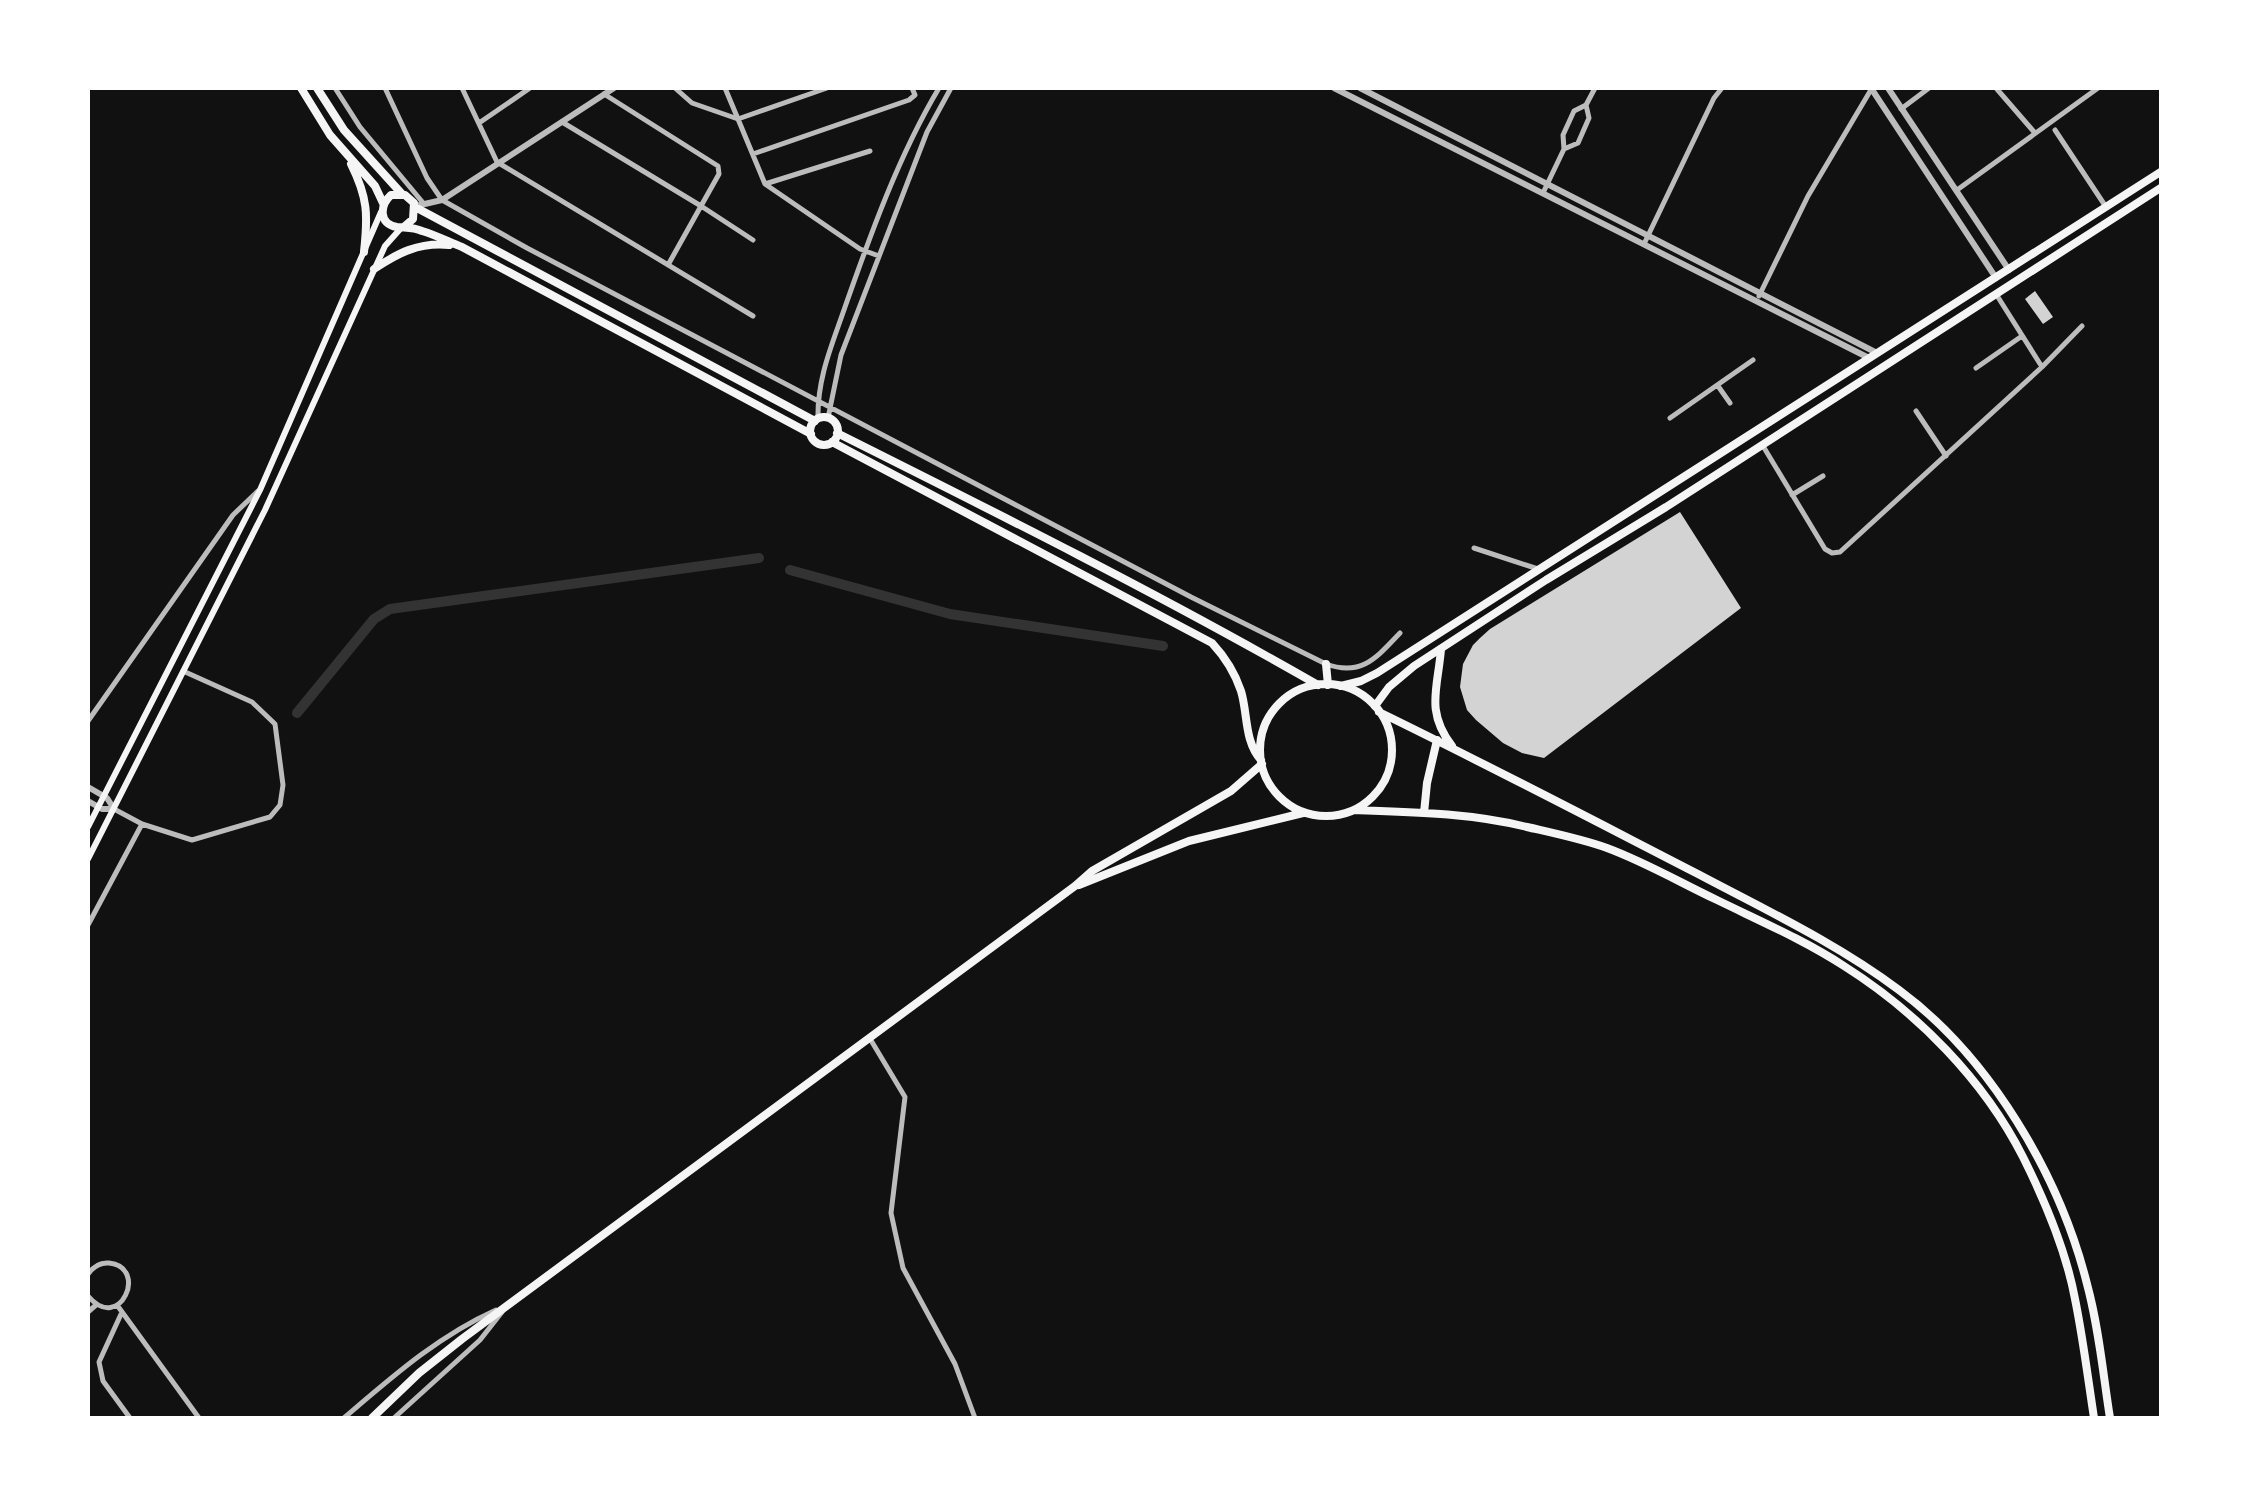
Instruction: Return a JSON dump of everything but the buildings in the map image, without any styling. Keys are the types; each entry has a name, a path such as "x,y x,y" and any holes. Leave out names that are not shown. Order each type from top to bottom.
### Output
{"main road":[{"path":"301,88 318,119 375,186 388,223 420,230 462,247 811,434 819,443 832,442 1204,638 1219,651 1235,677 1251,744 1280,798 1305,812 1329,816 1354,810 1424,813 1524,826 1608,848 1789,935 1879,990 1962,1068 2022,1154 2059,1241 2075,1296 2094,1418"},
{"path":"317,88 344,130 402,194 837,426 838,433 832,442"},
{"path":"344,151 367,207 364,252"},
{"path":"372,1418 419,1373 508,1305 1101,864 1232,791 1261,762 1262,736 1271,714 1282,701 1295,692 1323,685 1341,686 1373,676 2162,171"},
{"path":"1377,709 1400,676 2162,187"},
{"path":"88,827 260,490 383,207 391,196 402,194"},
{"path":"88,859 278,484 374,269 390,238 413,219 420,206"},
{"path":"374,269 413,248 436,244 462,247"},
{"path":"2009,270 2010,285"},
{"path":"1996,278 2010,285"},
{"path":"1873,355 1884,364"},
{"path":"811,434 811,427 821,419"},
{"path":"838,433 1323,685"},
{"path":"1538,569 1546,580"},
{"path":"1441,649 1435,710 1455,749"},
{"path":"1323,685 1326,664"},
{"path":"1341,686 1377,709 1846,953 1931,1015 2004,1103 2041,1165 2068,1224 2088,1286 2110,1418"},
{"path":"1354,810 1378,791 1390,763 1389,733 1377,709"},
{"path":"1424,813 1437,740"},
{"path":"1075,886 1189,841 1305,812"}],"street":[{"path":"335,88 420,206 442,200 614,88"},
{"path":"385,88 427,178 442,200 527,248 1326,664 1344,669 1362,666 1400,632"},
{"path":"462,88 498,162 752,316"},
{"path":"479,123 530,88"},
{"path":"675,88 692,103 738,120 826,88"},
{"path":"724,88 766,184 879,256"},
{"path":"753,154 910,100 915,95 912,88"},
{"path":"821,419 820,381 866,251 918,122 938,88"},
{"path":"821,419 830,406 841,355 926,132 951,88"},
{"path":"1334,88 1873,355"},
{"path":"1360,88 1760,292 1873,355"},
{"path":"1543,193 1564,149 1563,136 1574,111 1586,105 1595,88"},
{"path":"1644,244 1722,88"},
{"path":"1758,301 1808,196 1871,88 1996,278"},
{"path":"1888,88 2009,270"},
{"path":"1900,109 1928,88"},
{"path":"1996,88 2035,133"},
{"path":"1957,190 2098,88"},
{"path":"604,94 718,166 719,174 668,265"},
{"path":"1564,149 1578,143 1589,118 1586,105"},
{"path":"562,122 753,240"},
{"path":"2055,130 2106,207"},
{"path":"766,184 870,151"},
{"path":"1996,294 2042,368"},
{"path":"1761,444 1825,549 1840,552 2042,368 2082,326"},
{"path":"1976,368 2022,336"},
{"path":"1670,418 1754,360"},
{"path":"1718,386 1730,402"},
{"path":"1916,411 1946,456"},
{"path":"1792,496 1824,476"},
{"path":"88,721 233,516 260,490"},
{"path":"1474,548 1538,569"},
{"path":"88,788 104,796 114,809 142,824 192,840 270,817 280,806 283,785 275,724 252,702 183,671"},
{"path":"88,801 106,810 114,809"},
{"path":"88,925 142,824"},
{"path":"870,1037 906,1097 891,1214 903,1268 955,1364 975,1418"},
{"path":"88,1296 96,1305 118,1305 127,1294 128,1280 120,1268 106,1263 89,1269"},
{"path":"88,1312 96,1305"},
{"path":"118,1305 199,1418"},
{"path":"344,1418 411,1360 466,1324 508,1305"},
{"path":"394,1418 480,1340 508,1305"},
{"path":"122,1312 99,1362 103,1380 130,1418"}],"waterway":[{"path":"297,713 374,619 390,609 759,558"},
{"path":"790,570 950,614 1163,646"}]}
